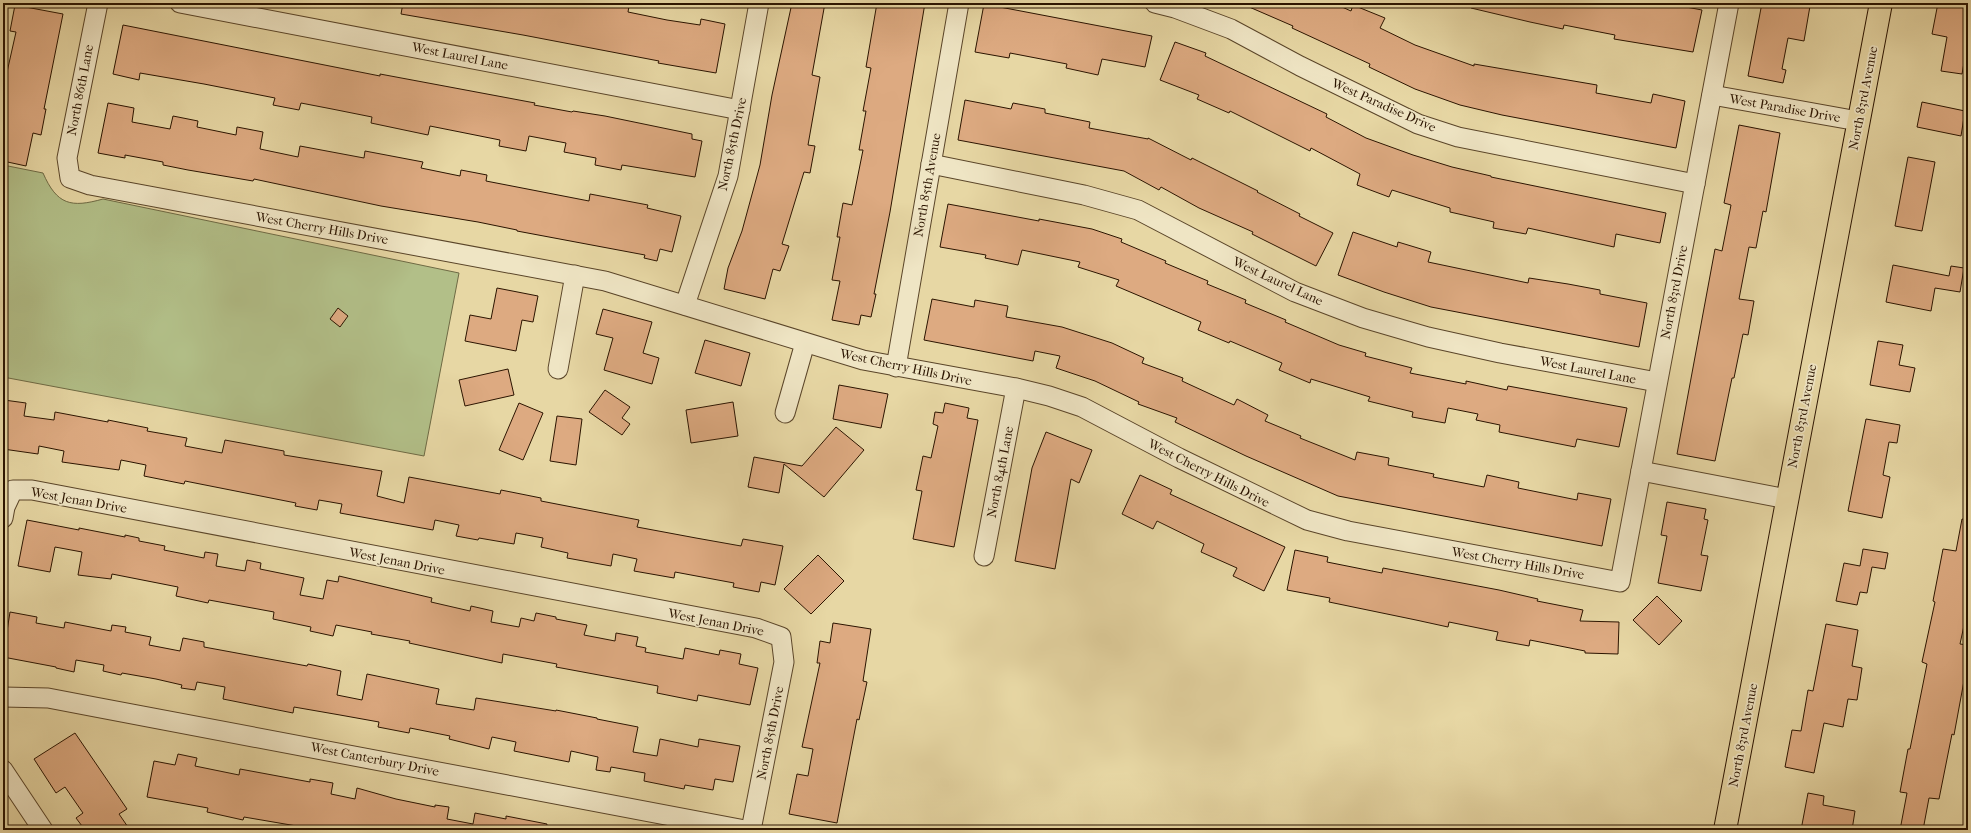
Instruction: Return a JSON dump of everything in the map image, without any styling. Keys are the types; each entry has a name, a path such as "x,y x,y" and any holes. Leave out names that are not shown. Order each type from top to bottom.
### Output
{"main road":[{"name":"North 83rd Avenue","path":"1725,830 1881,3"}],"street":[{"name":"North 86th Lane","path":"70,178 67,158 98,3"},
{"name":"West Laurel Lane","path":"180,3 740,110"},
{"name":"North 85th Drive","path":"685,305 728,176 759,3"},
{"name":"North 85th Avenue","path":"896,367 959,3"},
{"name":"West Paradise Drive","path":"1156,3 1175,8 1231,29 1300,66 1418,124 1472,140 1695,184"},
{"name":"North 83rd Drive","path":"1620,582 1729,3"},
{"name":"West Paradise Drive","path":"1712,95 1858,121"},
{"name":"West Laurel Lane","path":"930,164 1084,195 1138,210 1295,292 1363,318 1428,337 1500,353 1657,382"},
{"name":"West Cherry Hills Drive","path":"70,178 90,185 575,275 632,288 805,344 896,367 1016,388 1082,407 1179,458 1307,520 1348,531 1620,582"},
{"path":"558,368 575,275"},
{"path":"785,413 805,344"},
{"name":"North 84th Lane","path":"984,556 1016,388"},
{"path":"1641,471 1787,499"},
{"name":"West Jenan Drive","path":"3,518 5,507 13,490 32,490 756,628 781,637"},
{"name":"North 85th Drive","path":"751,830 784,662 781,637"},
{"name":"West Canterbury Drive","path":"3,697 48,698 745,830"},
{"path":"3,770 43,830"}],"green space":[{"path":"3,165 43,173 48,184 60,198 74,203 92,202 103,199 459,273 424,456 3,377"}],"building":[{"path":"403,3 591,3 603,5 603,3 614,3 629,6 628,12 667,20 700,25 701,19 725,24 716,73 658,63 659,61 523,35 401,14"},
{"path":"792,3 825,3 812,75 820,77 808,145 815,146 810,173 804,172 782,244 789,246 780,271 773,269 765,299 724,289 728,268 742,231 760,165 772,95"},
{"path":"877,3 925,3 890,212 874,294 876,294 871,317 861,315 859,325 832,320 840,281 832,280 840,237 837,237 843,203 852,205 863,150 859,150 866,111 863,111 871,68 866,67"},
{"path":"1240,3 1333,3 1351,11 1353,5 1385,18 1380,28 1415,45 1474,66 1474,64 1597,85 1596,93 1651,103 1653,94 1685,101 1676,148 1502,115 1460,105 1415,89 1369,67 1370,64 1292,28 1293,26"},
{"path":"1472,3 1665,3 1702,10 1693,52 1614,39 1615,35 1564,25 1563,29 1530,22 1471,8"},
{"path":"1762,3 1792,3 1810,6 1804,41 1788,38 1782,69 1786,70 1783,83 1748,76"},
{"path":"1938,3 1968,3 1968,40 1962,74 1941,71 1947,37 1932,34"},
{"path":"984,4 1152,36 1145,67 1102,59 1098,75 1066,68 1067,64 1010,53 1009,58 975,52"},
{"path":"15,5 63,14 44,109 46,109 41,135 33,133 26,166 3,161 3,90 16,32 10,31"},
{"path":"123,25 380,76 380,74 535,103 534,105 605,116 692,134 692,139 702,141 695,177 622,165 621,170 595,165 596,158 564,152 566,143 529,136 526,151 499,146 500,140 430,126 428,135 371,123 372,117 301,103 299,110 273,105 275,98 204,84 140,73 139,80 113,74"},
{"path":"1175,42 1206,53 1205,56 1327,114 1326,117 1366,138 1413,155 1491,177 1666,213 1660,243 1616,234 1614,247 1528,228 1526,234 1493,228 1494,222 1450,212 1450,208 1392,190 1389,197 1357,185 1360,174 1311,148 1310,151 1230,111 1229,113 1197,99 1199,95 1160,80"},
{"path":"965,100 1011,109 1013,103 1045,109 1045,113 1090,122 1089,128 1148,138 1258,191 1257,192 1300,214 1299,216 1333,233 1316,266 1252,234 1253,232 1199,208 1161,187 1159,190 1124,171 958,140"},
{"path":"1922,102 1965,111 1961,136 1917,127"},
{"path":"108,103 134,108 132,122 170,129 173,116 198,121 197,127 236,135 237,127 263,132 260,149 298,157 300,146 364,158 365,151 423,162 421,168 460,176 461,170 487,175 486,181 589,201 590,194 648,205 647,208 681,216 672,252 660,249 657,261 644,258 645,255 517,231 478,222 381,206 254,179 253,181 188,170 163,165 163,162 125,155 125,158 98,153"},
{"path":"1739,125 1780,133 1766,212 1763,211 1756,248 1749,247 1739,299 1754,301 1748,335 1743,334 1734,378 1732,378 1715,461 1677,454 1715,249 1722,251 1731,205 1724,203"},
{"path":"1908,157 1935,162 1922,231 1895,226"},
{"path":"948,204 1092,229 1122,239 1121,242 1208,281 1207,284 1246,300 1245,303 1286,320 1285,322 1339,345 1366,353 1365,356 1412,368 1410,373 1466,384 1466,381 1507,390 1508,386 1627,408 1619,447 1577,439 1575,447 1499,432 1500,425 1476,420 1478,414 1448,408 1445,423 1412,417 1413,412 1368,401 1370,397 1311,379 1310,383 1279,370 1282,363 1230,341 1229,343 1198,330 1201,322 1116,286 1119,280 1078,267 1080,262 1022,250 1018,265 985,258 986,255 940,247"},
{"path":"1353,232 1397,247 1398,242 1431,252 1428,262 1528,283 1529,278 1568,284 1600,290 1600,294 1647,303 1639,347 1431,307 1338,275"},
{"path":"1893,265 1949,276 1951,266 1964,268 1960,292 1935,288 1931,311 1886,302"},
{"path":"497,288 538,296 533,322 522,320 516,351 465,341 470,315 491,319"},
{"path":"932,299 974,307 975,300 1008,306 1006,317 1062,327 1112,343 1144,358 1142,363 1183,378 1182,381 1234,405 1237,399 1268,415 1265,421 1301,436 1300,438 1355,460 1357,452 1389,458 1388,465 1434,474 1433,477 1484,487 1487,475 1519,482 1518,488 1577,500 1578,493 1611,499 1602,546 1338,496 1246,456 1175,422 1177,418 1138,404 1139,402 1095,381 1056,368 1060,356 1035,351 1033,361 924,340"},
{"path":"338,308 348,316 340,327 330,319"},
{"path":"603,309 652,322 643,353 659,358 652,384 604,370 613,338 596,334"},
{"path":"705,340 750,353 741,386 695,373"},
{"path":"1878,341 1903,345 1899,365 1915,368 1910,392 1870,385"},
{"path":"508,369 514,395 465,406 459,380"},
{"path":"839,385 888,394 881,428 833,419"},
{"path":"605,390 630,407 622,418 630,424 622,435 589,412"},
{"path":"4,400 26,403 24,416 54,420 55,412 108,422 108,420 148,428 147,431 187,438 185,446 222,453 225,440 284,451 284,455 382,471 377,496 404,503 409,477 500,494 501,490 541,498 541,501 639,520 637,527 696,538 741,546 743,539 783,546 775,585 761,582 759,592 733,587 734,583 675,572 674,578 634,571 637,559 613,554 611,566 567,558 568,553 541,547 543,538 516,533 514,544 479,538 478,540 456,536 459,525 435,520 433,530 340,513 342,504 319,500 317,510 295,506 296,503 185,481 184,484 144,476 146,465 121,460 119,470 62,462 64,451 39,446 38,454 3,449"},
{"path":"733,402 738,436 691,443 686,410"},
{"path":"519,403 543,413 523,460 499,450"},
{"path":"945,403 969,408 967,418 978,420 954,547 913,539 922,491 916,490 923,456 931,458 938,426 933,424 935,412 943,413"},
{"path":"557,416 582,419 576,465 550,461"},
{"path":"1866,419 1900,425 1897,443 1889,442 1883,475 1890,477 1882,518 1848,511"},
{"path":"836,427 864,450 824,497 784,464 779,493 748,487 754,457 802,466"},
{"path":"1046,432 1092,450 1079,483 1071,479 1055,569 1015,561 1032,468"},
{"path":"1140,475 1172,490 1170,494 1285,547 1264,591 1233,576 1237,568 1201,552 1204,544 1157,521 1153,529 1122,514"},
{"path":"1667,502 1706,509 1704,519 1708,520 1701,555 1708,556 1701,591 1658,583 1667,536 1661,535"},
{"path":"1962,519 1968,520 1968,607 1960,644 1968,645 1968,659 1954,735 1952,734 1939,799 1929,798 1923,830 1900,830 1907,793 1900,792 1927,664 1922,662 1935,602 1933,601 1943,549 1956,551"},
{"path":"27,520 79,530 79,528 125,537 125,535 139,538 139,541 165,546 164,550 204,558 205,552 218,554 216,566 245,571 247,560 261,563 260,569 304,578 300,595 323,599 327,580 338,582 339,576 432,598 431,602 470,611 471,606 493,611 491,622 519,627 521,618 534,621 536,613 556,617 556,619 587,625 584,635 615,641 616,633 638,637 636,646 646,648 645,652 683,659 685,648 719,655 720,650 741,654 739,664 758,668 750,705 698,695 697,701 657,693 658,686 556,667 557,664 503,654 502,663 409,643 410,641 371,634 372,632 336,625 333,636 310,631 311,627 273,619 274,612 209,600 208,603 176,596 178,587 112,574 111,579 78,575 82,552 55,547 50,572 18,566"},
{"path":"1863,549 1888,553 1885,569 1872,567 1867,593 1860,592 1857,605 1836,601 1844,563 1860,566"},
{"path":"1295,550 1328,557 1327,562 1382,573 1383,568 1499,590 1538,599 1537,601 1583,610 1580,621 1619,622 1618,654 1585,653 1585,651 1530,640 1529,646 1496,640 1498,632 1449,622 1448,627 1329,602 1330,598 1287,590"},
{"path":"818,555 844,581 811,614 784,589"},
{"path":"1657,596 1682,621 1659,645 1633,620"},
{"path":"10,612 37,617 36,623 64,628 65,622 111,631 112,625 126,627 125,632 151,637 149,645 180,651 183,638 204,642 204,647 307,666 308,664 341,671 337,695 362,700 367,674 439,689 436,704 474,710 476,698 556,710 638,727 633,752 657,756 660,739 698,747 699,739 740,746 733,782 715,779 713,790 685,785 684,789 644,781 645,773 611,767 610,772 596,770 598,757 571,751 569,762 514,751 516,742 492,737 489,749 449,739 450,736 410,728 409,733 378,727 379,722 294,707 293,713 223,699 225,687 197,682 195,690 181,688 182,685 156,679 122,673 121,675 103,671 104,665 76,660 74,672 3,657"},
{"path":"833,623 871,629 863,681 867,682 859,720 857,719 837,823 789,814 797,774 808,776 813,749 802,747 820,663 817,663 820,641 830,643"},
{"path":"1826,624 1858,630 1852,666 1862,668 1857,700 1848,699 1843,727 1824,723 1814,773 1785,767 1792,730 1801,731 1808,690 1813,691"},
{"path":"75,733 127,809 119,814 130,830 85,830 76,818 83,813 65,787 56,793 34,759"},
{"path":"178,754 197,758 195,766 239,775 240,769 310,782 310,779 333,783 331,794 355,799 357,788 396,799 435,807 435,805 449,807 447,819 473,824 475,813 506,819 506,816 547,824 546,830 320,830 244,817 243,820 207,812 208,808 147,797 154,761 175,765"},
{"path":"1808,793 1824,796 1823,805 1855,811 1852,830 1801,830"}]}
